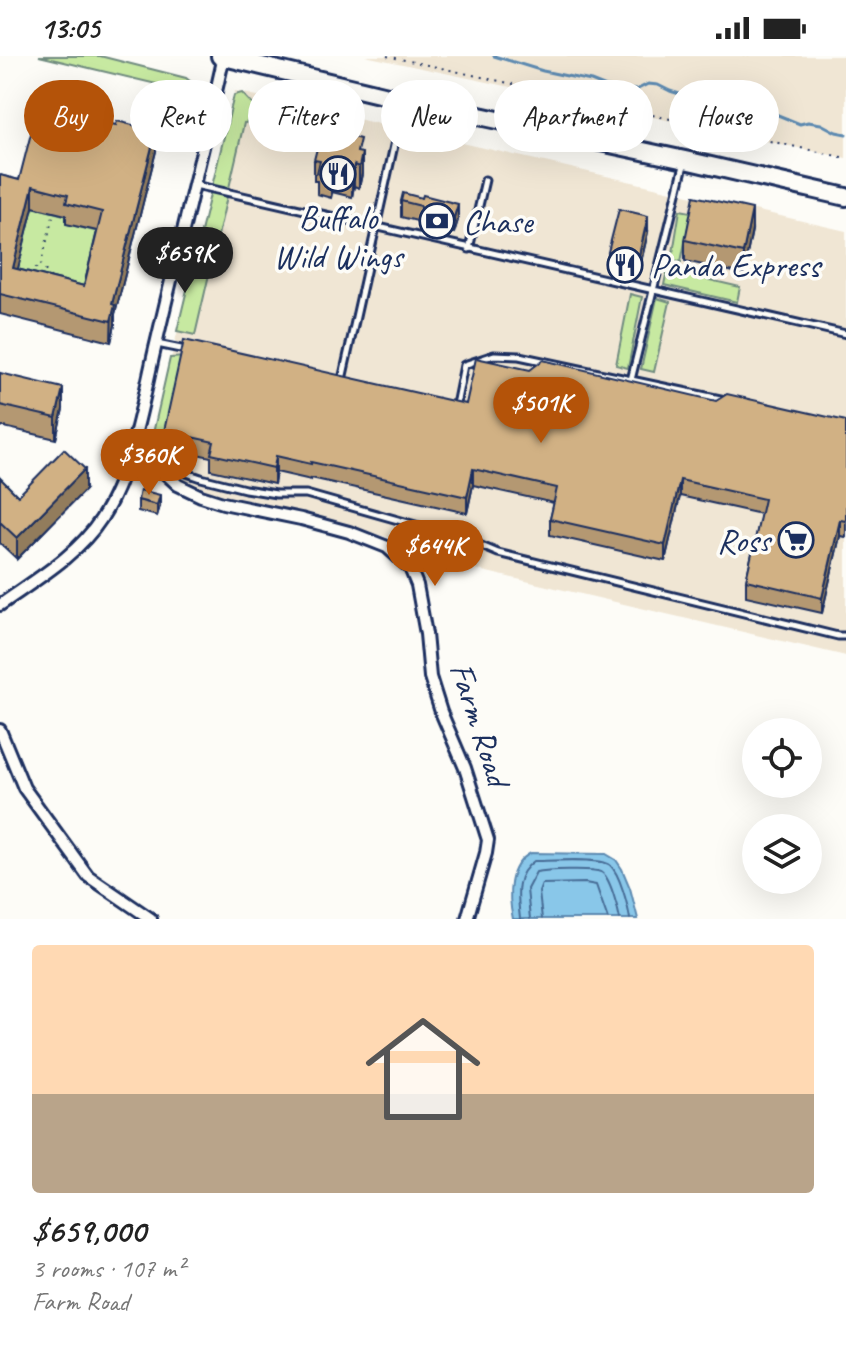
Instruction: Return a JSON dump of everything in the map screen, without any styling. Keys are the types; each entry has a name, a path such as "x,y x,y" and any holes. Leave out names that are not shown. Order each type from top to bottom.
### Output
{"main road":[{"path":"223,56 381,95"},
{"path":"478,116 846,197"}],"street":[{"path":"0,605 52,569 83,541 100,522 121,481 223,56"},
{"name":"Farm Road","path":"131,446 178,485 201,496 349,532 387,547 410,568 417,585 426,634 430,677 465,768 488,840 467,919"},
{"path":"0,730 24,788 88,876 151,919"}],"lane":[{"path":"341,383 393,152"},
{"path":"631,380 685,160"},
{"path":"469,249 485,180"},
{"path":"194,185 846,334"},
{"path":"156,343 186,350"},
{"path":"441,404 454,407 464,365 494,355 519,356 729,401"},
{"path":"152,461 245,489 276,494 306,494 465,539 498,553 846,636"}],"path":[{"path":"387,56 846,158"},
{"path":"28,273 41,265 54,212"},
{"path":"41,265 56,284"}],"shaded area":[{"path":"365,56 846,56 846,158 779,144 779,80 669,80 669,120 653,117 653,80 494,80 494,83"},
{"path":"235,91 248,94 248,152 365,152 365,121 381,124 381,152 478,152 478,147 846,231 846,656 453,564 442,550 199,492 152,448 152,438 220,152 232,152"}],"green space":[{"path":"39,56 100,56 188,80 139,80"},
{"path":"242,93 248,99 248,123 244,123 195,335 177,331 220,152 232,152 234,95"},
{"path":"33,207 68,216 67,224 102,233 84,307 13,289"},
{"path":"680,210 691,212 681,262 672,259"},
{"path":"667,270 740,287 737,302 664,285"},
{"path":"630,294 642,297 628,368 616,365"},
{"path":"657,298 670,302 654,372 641,369"},
{"path":"187,357 166,445 152,438 170,358"}],"water":[{"path":"531,853 606,854 616,860 630,888 638,919 513,919 510,892 513,873 523,858"}],"building":[{"path":"117,121 130,124 130,152 151,152 112,304 115,305 111,321 0,294 0,175 19,180 26,152 114,152 114,125","holes":["33,186 68,195 66,203 102,212 84,286 13,268"]},
{"path":"316,152 362,153 359,167 354,165 352,176 332,171 331,177 317,173 320,161 314,160"},
{"path":"403,193 458,204 454,217 401,201"},
{"path":"694,196 752,209 743,253 685,240"},
{"path":"619,209 648,216 638,259 608,252"},
{"path":"184,340 466,404 476,358 530,370 543,360 716,401 727,394 846,421 846,521 840,520 822,598 746,580 764,499 680,480 665,545 550,519 557,488 473,469 467,497 276,456 274,468 211,454 214,442 164,431"},
{"path":"0,373 63,388 56,418 0,405"},
{"path":"64,449 85,469 17,538 0,522 0,478 18,496"},
{"path":"140,490 160,495 157,505 138,500"}],"waterway":[{"path":"494,56 606,87 636,90 648,84 658,85 740,113 773,113 800,124 821,124 846,134"}],"place":[{"name":"Buffalo Wild Wings","path":"338,174"},
{"name":"Chase","path":"437,221"},
{"name":"Panda Express","path":"625,265"},
{"name":"Ross","path":"796,540"}]}
